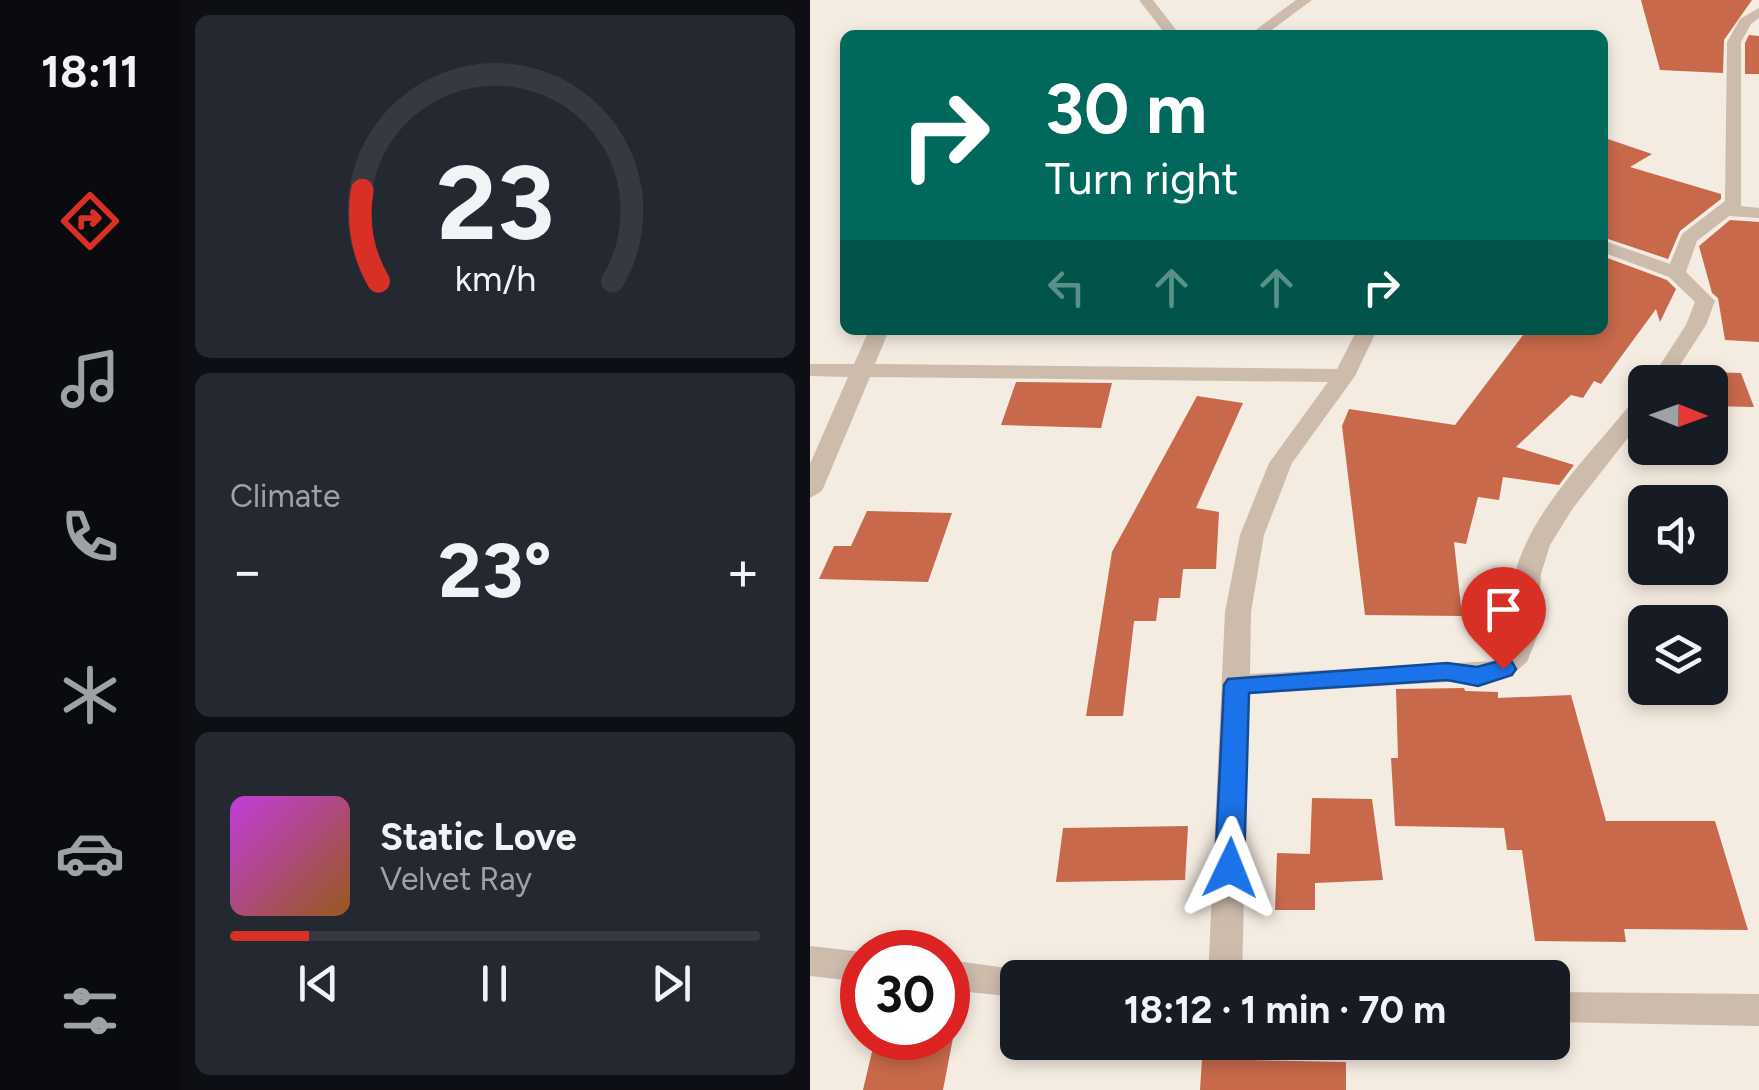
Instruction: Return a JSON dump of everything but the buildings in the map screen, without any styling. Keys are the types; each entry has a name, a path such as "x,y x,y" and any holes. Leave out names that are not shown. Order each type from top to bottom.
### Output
{"street":[{"path":"1146,0 1169,30"},
{"path":"1263,30 1305,0"},
{"path":"1676,273 1689,238 1734,204 1734,42 1745,22 1759,12"},
{"path":"1726,210 1759,213"},
{"path":"1608,247 1676,273 1705,301 1696,325 1670,365"},
{"path":"810,491 876,335"},
{"path":"1226,960 1238,612 1252,535 1281,463 1344,376 1364,335"},
{"path":"810,370 1344,376"},
{"path":"1237,685 1447,672 1478,676 1503,669 1520,652 1530,564 1546,528 1628,423"},
{"path":"810,962 840,965"},
{"path":"970,977 1000,980"},
{"path":"1570,1007 1759,1010"}],"route":[{"path":"1230,868 1237,685 1447,672 1478,676 1503,669"}]}
